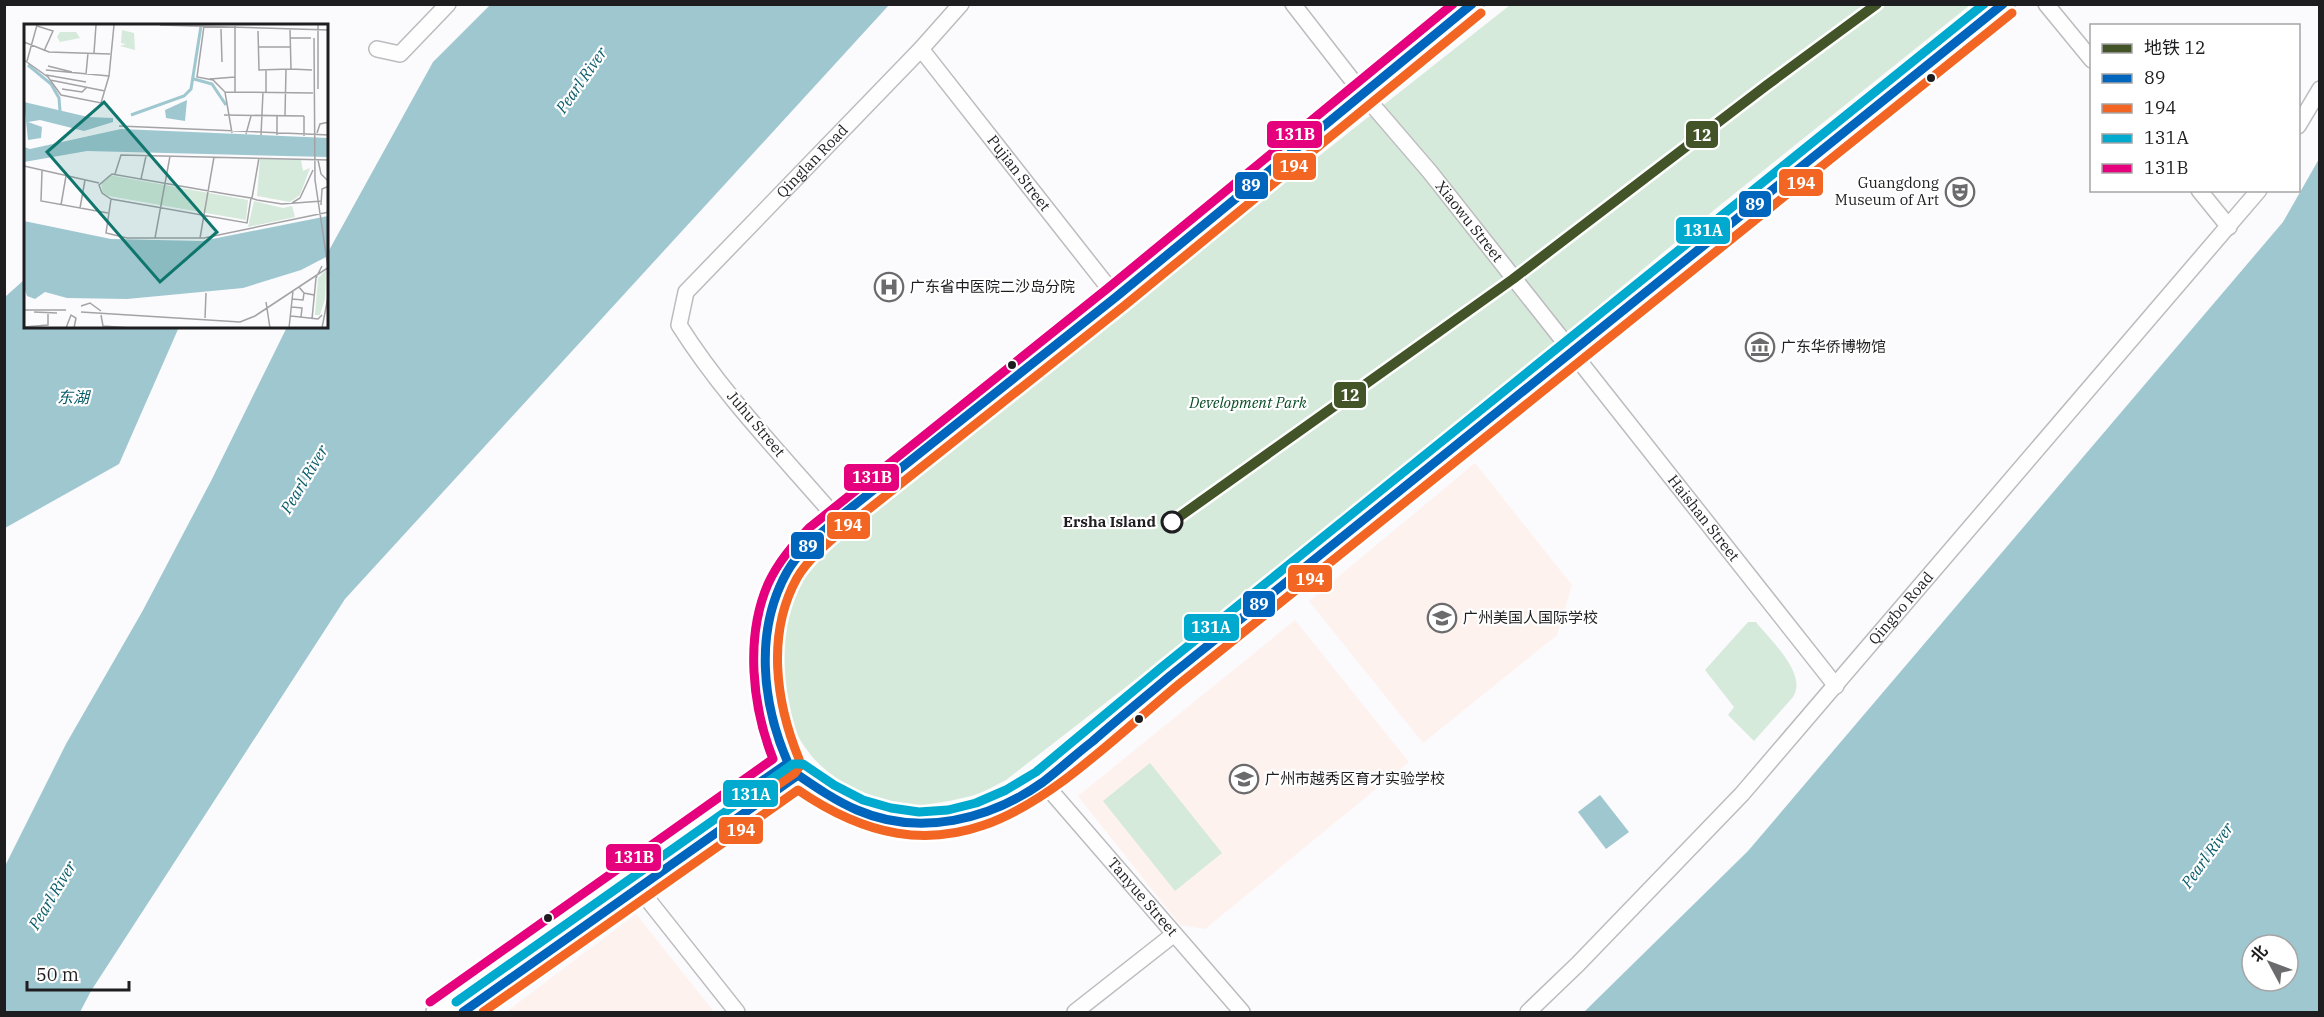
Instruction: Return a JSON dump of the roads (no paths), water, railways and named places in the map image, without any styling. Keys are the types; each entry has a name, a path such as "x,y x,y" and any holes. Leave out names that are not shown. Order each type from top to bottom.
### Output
{"main road":[{"path":"1473,4 1116,297 837,519 800,554 779,589 767,626 766,665 770,706 780,746 793,769 818,790 851,809 876,818 909,825 946,822 976,816 1004,806 1042,782 1188,661 2004,4"},
{"path":"437,1012 633,882 793,769"},
{"path":"463,1012 633,882"}],"street":[{"path":"377,49 400,54 448,4"},
{"name":"Qinglan Road","path":"679,325 686,292 921,49 961,4"},
{"name":"Xiaowu Street","path":"1293,4 1363,94 1430,172 1572,352"},
{"path":"2046,4 2090,59"},
{"name":"Pujian Street","path":"921,49 1116,297"},
{"path":"2300,122 2319,89"},
{"path":"2201,192 2229,227"},
{"name":"Qingbo Road","path":"1528,1012 1578,964 1743,794 2257,192"},
{"name":"Juhu Street","path":"679,325 739,405 837,519"},
{"name":"Haishan Street","path":"1572,352 1836,686"},
{"name":"Tanyue Street","path":"1042,782 1242,1012"},
{"path":"633,882 736,1012"},
{"path":"1075,1012 1173,935"}],"water":[{"name":"Pearl River","path":"490,5 889,5 345,599 91,991 80,1012 5,1012 5,866 66,744 142,612 211,481 287,328 328,328 328,252 433,62"},
{"name":"Pearl River","path":"2319,159 2319,1012 1584,1012 1748,851 2283,222"},
{"name":"东湖","path":"24,280 24,328 179,328 119,464 5,528 5,297"},
{"path":"1600,795 1629,832 1606,849 1578,812"}],"metro line":[{"name":"12","path":"1172,522 1513,279 1877,4"}],"place":[{"name":"Guangdong Museum of Art","path":"1960,192"},
{"name":"广东省中医院二沙岛分院","path":"889,287"},
{"name":"广东华侨博物馆","path":"1760,347"},
{"name":"Ersha Island","path":"1172,522"},
{"name":"广州美国人国际学校","path":"1442,618"},
{"name":"广州市越秀区育才实验学校","path":"1244,779"}],"park label":[{"name":"Development Park","path":"1248,403"}]}
